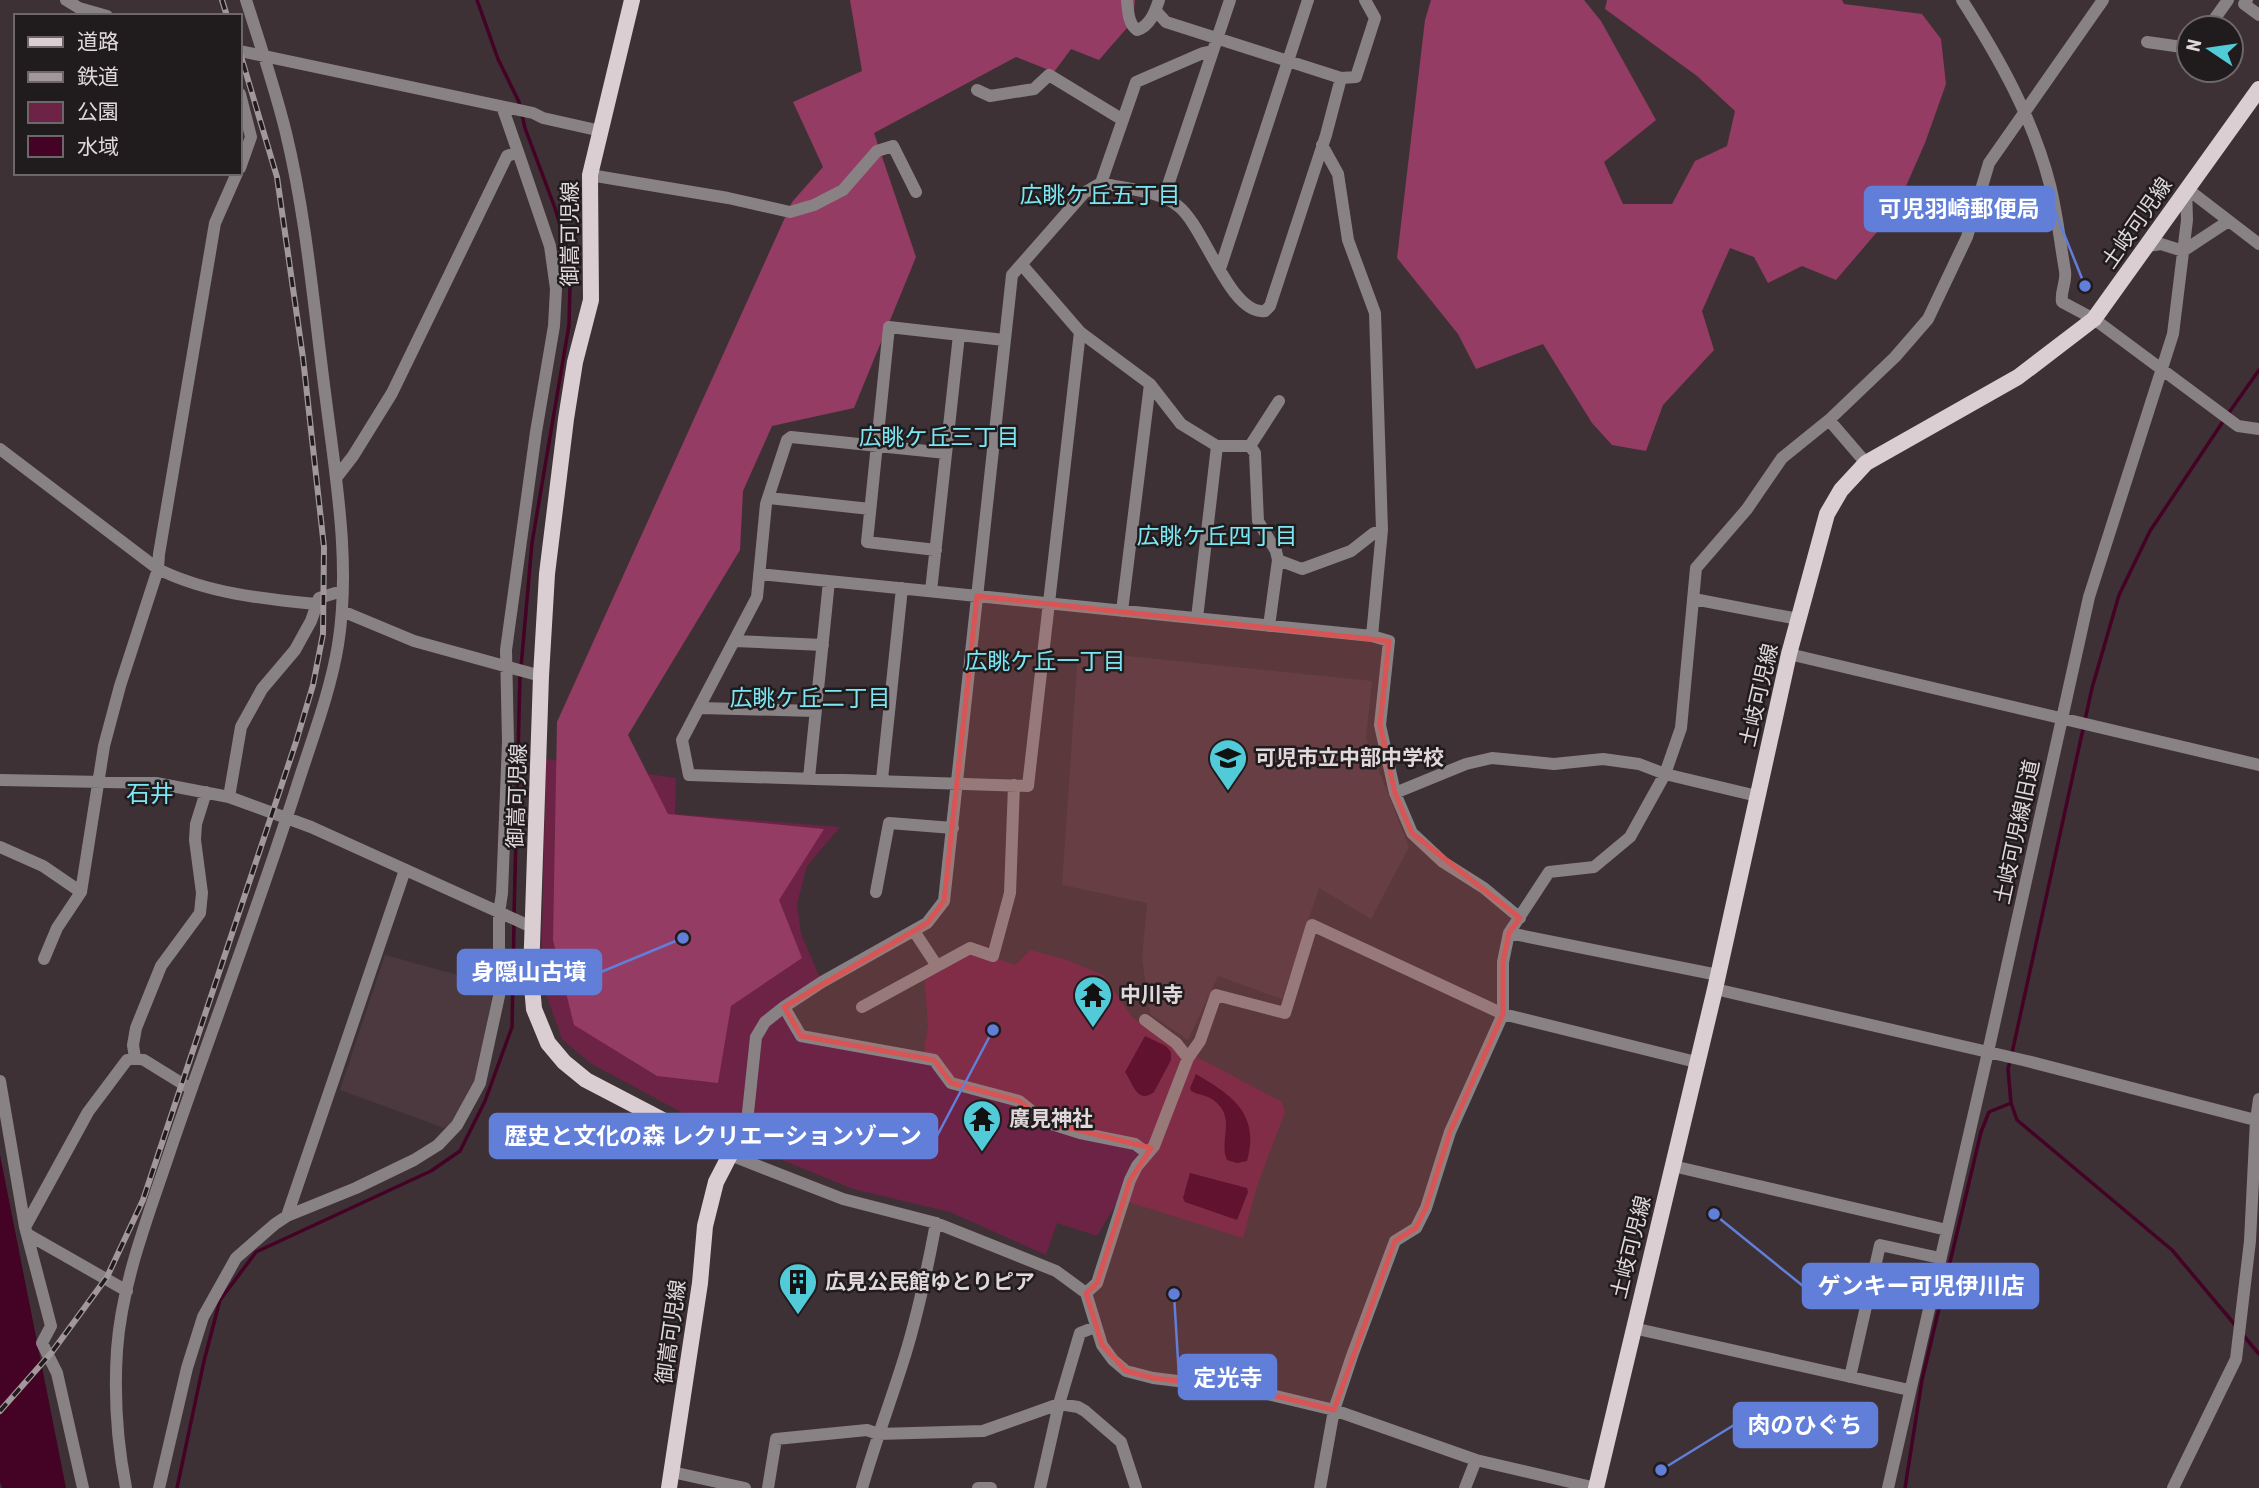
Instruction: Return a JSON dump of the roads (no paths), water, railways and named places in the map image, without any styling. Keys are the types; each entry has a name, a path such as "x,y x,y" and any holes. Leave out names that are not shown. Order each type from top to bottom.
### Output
{"main road":[{"name":"御嵩可児線","path":"632,0 590,175 591,300 575,362 566,419 534,674 534,928 531,975 534,1009 548,1043 564,1062 586,1080 730,1155 716,1182 705,1226 700,1283 670,1480"},
{"name":"土岐可児線","path":"1596,1488 1716,982 1789,654 1827,514 1841,490 1866,463 2018,377 2094,319 2259,89"}],"street":[{"path":"66,0 79,8 100,14"},
{"path":"126,1488 115,1391 117,1346 127,1291 140,1242 191,1089 287,818 327,694 338,646 342,611 343,557 336,478 296,181 285,130 246,0"},
{"path":"1127,0 1129,18 1137,30 1145,28 1157,5"},
{"path":"1164,197 1230,0"},
{"path":"1220,269 1308,0"},
{"path":"1157,5 1166,22 1214,45 1287,61 1341,78 1356,77 1375,18 1365,0"},
{"path":"1962,0 2026,113 2050,185 2066,276 2062,302 2094,319 2238,426 2259,429"},
{"path":"1320,1488 1335,1410 1395,1241 1416,1228 1426,1209 1450,1132 1503,1014 1503,962 1508,933 1549,872 1594,867 1630,837 1665,774 1681,728 1696,569 1747,509 1782,458 1829,419 1895,357 1928,318 1967,237 1989,163 2103,0"},
{"path":"2247,0 2244,4 2259,15"},
{"path":"2147,42 2175,46"},
{"path":"1214,45 1136,82 1101,183 1084,193 1012,275 944,901 927,923 822,982 765,1022 757,1037 747,1122 730,1155 843,1199 936,1223 1056,1271 1086,1293 1102,1345 1126,1371 1153,1378 1251,1390 1335,1410 1476,1460 1596,1488"},
{"path":"242,52 601,131"},
{"path":"977,90 990,96 1034,89 1049,75 1123,120"},
{"path":"1101,183 1164,197 1180,207 1193,223 1231,290 1251,308 1265,311 1270,306 1341,78"},
{"path":"242,102 251,137 242,162"},
{"path":"159,1488 187,1368 203,1317 236,1258 275,1223 287,1216 356,1188 438,1146 457,1125 480,1083 499,996 499,913 510,668 506,650 536,432 554,326 556,289 550,246 517,152 508,109"},
{"path":"1322,145 1338,174 1348,240 1375,313 1382,530 1372,636"},
{"path":"590,175 727,198 790,212 814,205 843,190 877,151 893,146 916,192"},
{"path":"336,478 392,393 507,156 517,152"},
{"path":"44,959 57,928 80,891 104,746 158,569 215,223 236,175"},
{"path":"2186,188 2259,244"},
{"name":"土岐可児線旧道","path":"1888,1488 1940,1258 1994,1054 2089,597 2173,334 2188,220 2186,188"},
{"path":"2148,246 2161,244 2183,251 2227,222"},
{"path":"1021,265 1080,332 1150,384 1181,424 1217,446 1250,446"},
{"path":"936,550 867,542 889,327 1004,340"},
{"path":"946,453 791,437 787,440 766,504 757,597 682,740 689,775 882,779 1028,786 1080,332"},
{"path":"932,590 959,335"},
{"path":"1122,611 1150,384"},
{"path":"1250,446 1279,401"},
{"path":"1829,419 1866,463"},
{"path":"1196,618 1217,446"},
{"path":"1250,446 1255,453 1258,521 1276,551 1278,560 1269,626"},
{"path":"0,449 158,569 182,581 271,600 316,604"},
{"path":"769,498 870,509"},
{"path":"1278,560 1302,569 1351,551 1382,530"},
{"path":"760,574 1372,636 1390,641 1380,725 1395,793 1412,833 1443,862 1484,888 1520,918"},
{"path":"809,778 829,580"},
{"path":"882,779 902,589"},
{"path":"229,797 241,727 261,689 295,650 311,621 319,597 342,591"},
{"path":"1694,599 1798,619"},
{"path":"342,611 414,641 534,674"},
{"path":"735,641 823,645"},
{"path":"1789,654 2259,765"},
{"path":"700,708 815,711"},
{"path":"1395,793 1466,764 1492,758 1554,764 1603,759 1639,765 1757,796"},
{"path":"0,780 156,783 229,797 287,818 534,928"},
{"path":"862,1007 970,948 993,956 1010,893 1014,785"},
{"path":"135,1058 132,1045 136,1028 161,966 200,913 202,893 195,840 196,824 206,792"},
{"path":"876,892 889,822 953,828"},
{"path":"0,847 43,866 80,891"},
{"path":"287,1216 405,870"},
{"path":"1086,1293 1097,1283 1130,1180 1154,1146 1167,1119 1171,1098 1188,1058 1200,1041 1216,995 1285,1013 1311,925 1503,1014 1696,1062"},
{"path":"914,931 937,966"},
{"path":"1508,933 1716,982 2257,1121"},
{"path":"784,1007 801,1036 934,1060 951,1083 1019,1101 1045,1122 1080,1133 1135,1144 1147,1153"},
{"path":"1145,1020 1176,1043 1188,1058"},
{"path":"26,1230 88,1112 127,1060 144,1060 191,1089"},
{"path":"0,1081 26,1230 51,1326 42,1343 57,1373 83,1488"},
{"path":"2174,1488 2230,1372 2237,1351 2250,1241 2259,1099"},
{"path":"1672,1166 1947,1230"},
{"path":"862,1488 903,1363 923,1290 936,1223"},
{"path":"26,1230 127,1291"},
{"path":"1850,1377 1880,1245 1940,1258"},
{"path":"1040,1488 1059,1404 1080,1333 1095,1327"},
{"path":"1633,1328 1909,1390"},
{"path":"768,1488 776,1439 867,1430 878,1434 983,1431 1059,1404 1085,1411 1122,1442 1136,1488"},
{"path":"1465,1488 1476,1460"},
{"path":"670,1480 745,1488"},
{"path":"978,1488 991,1488"}],"water":[{"path":"1145,1036 1166,1046 1171,1052 1171,1060 1154,1092 1143,1096 1136,1091 1125,1072"},
{"path":"1196,1074 1221,1090 1240,1108 1250,1131 1247,1161 1237,1163 1227,1160 1224,1113 1212,1099 1191,1091"},
{"path":"0,1155 66,1488 2,1488 0,1482"},
{"path":"1190,1173 1247,1188 1248,1192 1237,1220 1185,1202 1183,1198"}],"waterway":[{"path":"477,0 498,59 519,102 525,128 555,208 566,245 570,286 569,325 532,543 521,667"},
{"path":"2228,414 2259,370"},
{"path":"2012,1053 2092,688 2119,595 2150,531 2224,420"},
{"path":"514,916 520,675"},
{"path":"177,1488 220,1300 256,1252 431,1171 460,1151 485,1101 512,1027 514,923"},
{"path":"1905,1488 1922,1380 1981,1132 1989,1112 2011,1103 2008,1069 2010,1061"},
{"path":"2011,1103 2017,1120 2172,1250 2236,1326"},
{"path":"2243,1335 2259,1354"}],"railway":[{"path":"222,0 226,14"},
{"path":"0,1411 52,1352 107,1277 143,1200 296,742 313,685 323,634 324,547 303,358 277,177 242,60"}],"place":[{"name":"可児羽崎郵便局","path":"2085,286"},
{"name":"可児市立中部中学校","path":"1228,792"},
{"name":"身隠山古墳","path":"683,938"},
{"name":"中川寺","path":"1093,1029"},
{"name":"歴史と文化の森 レクリエーションゾーン","path":"993,1030"},
{"name":"廣見神社","path":"982,1153"},
{"name":"ゲンキー可児伊川店","path":"1714,1214"},
{"name":"定光寺","path":"1174,1294"},
{"name":"広見公民館ゆとりピア","path":"798,1316"},
{"name":"肉のひぐち","path":"1661,1470"}],"district":[{"name":"広眺ケ丘五丁目","path":"1100,195"},
{"name":"広眺ケ丘三丁目","path":"939,437"},
{"name":"広眺ケ丘四丁目","path":"1217,536"},
{"name":"広眺ケ丘一丁目","path":"1045,661"},
{"name":"広眺ケ丘二丁目","path":"810,698"},
{"name":"石井","path":"150,794"}]}
